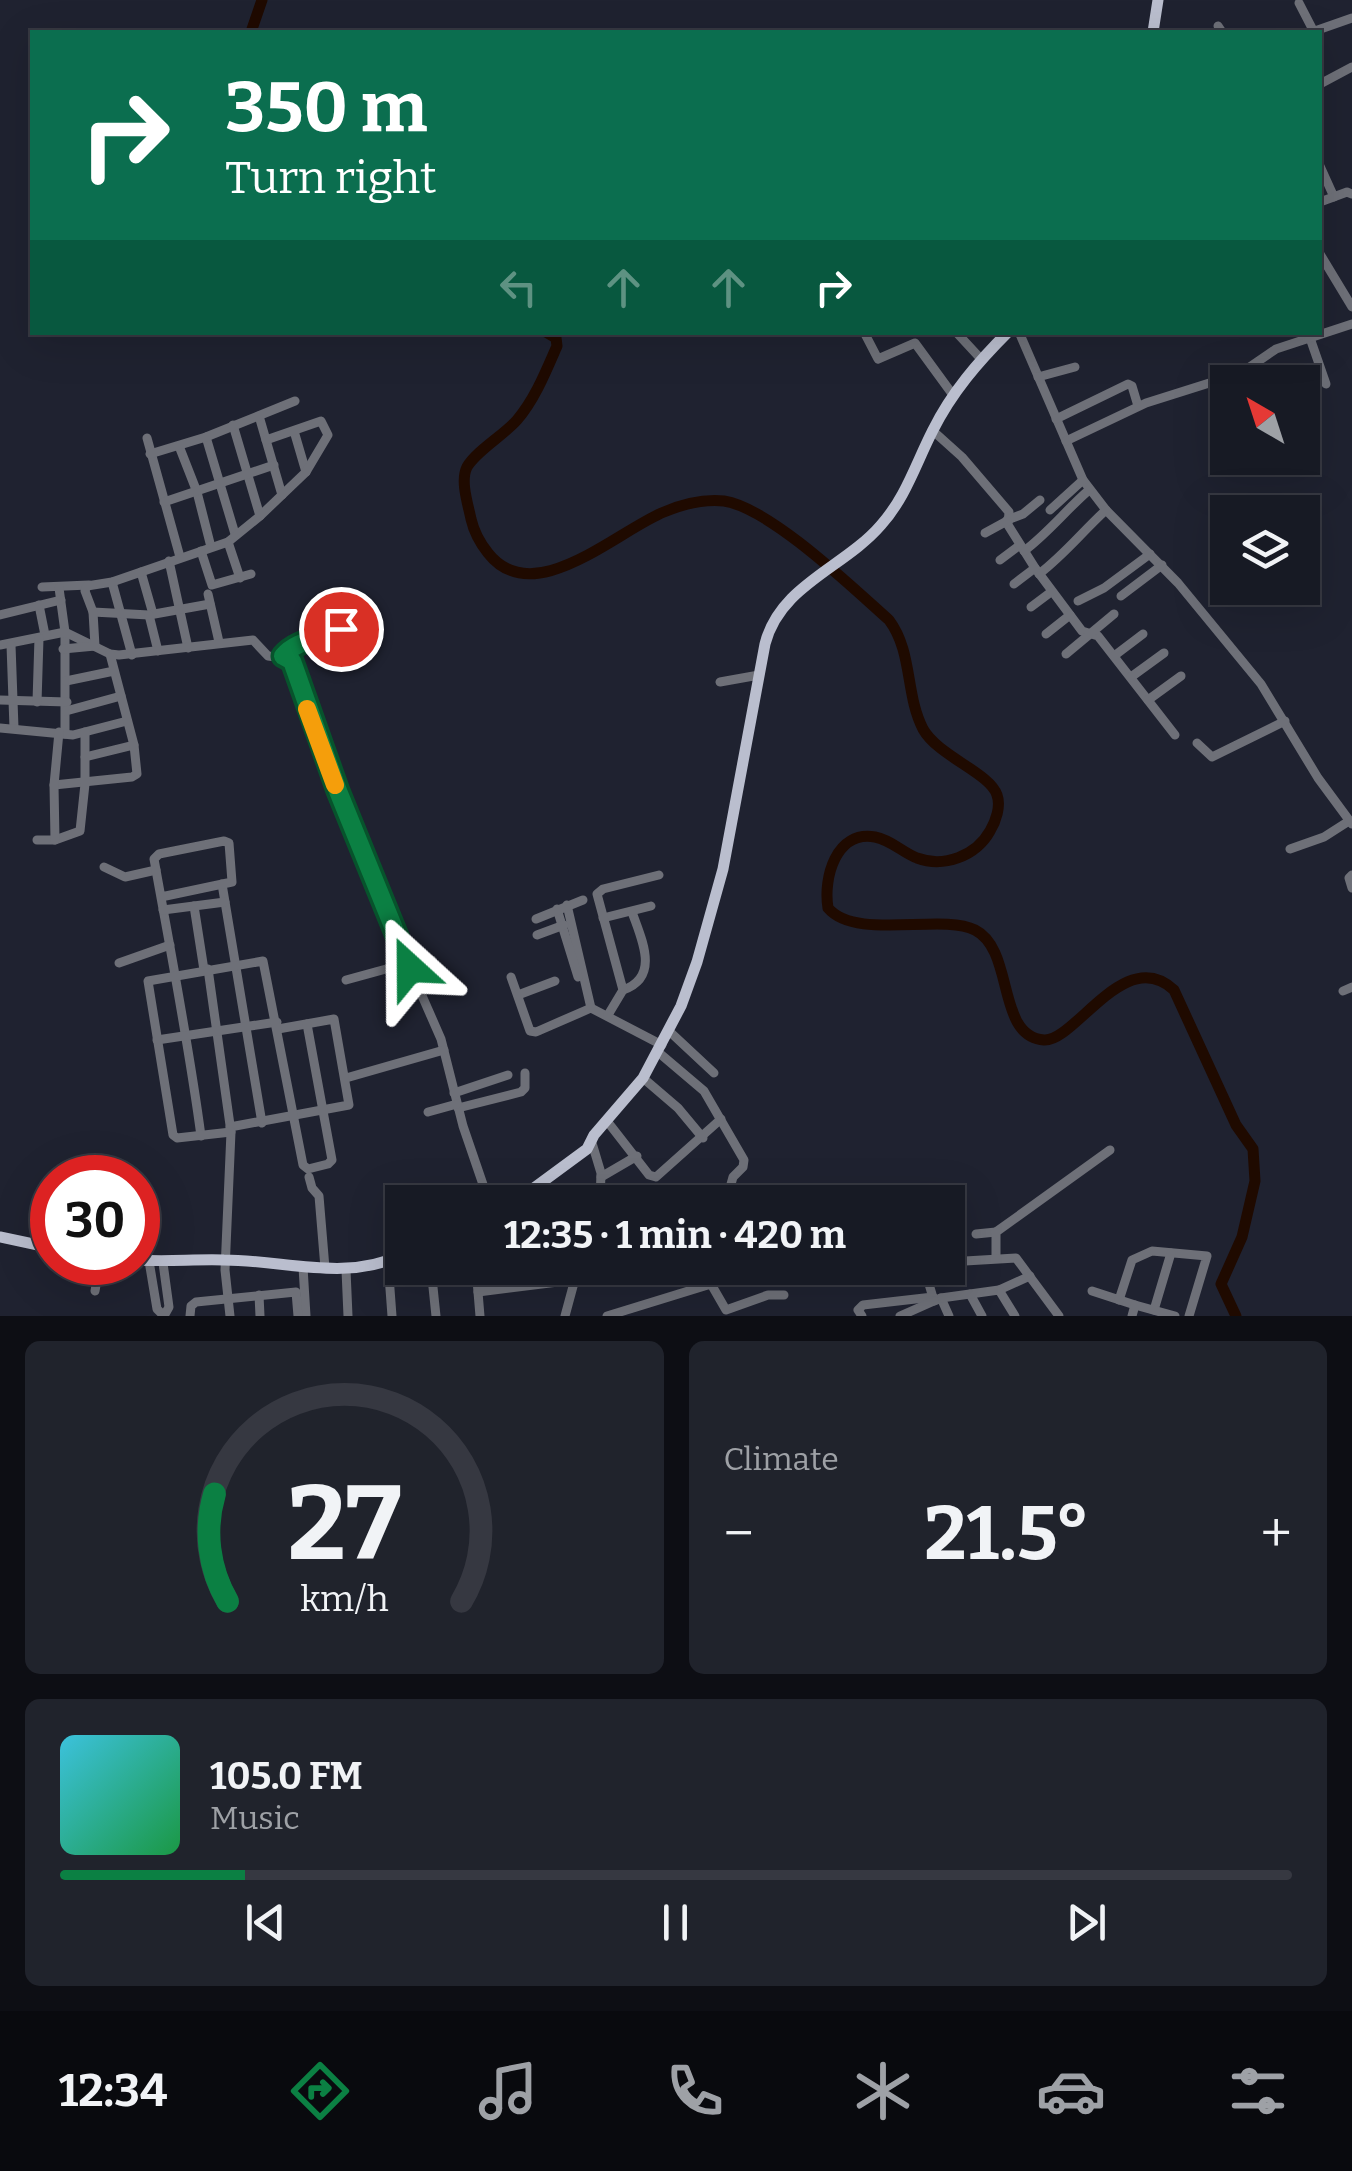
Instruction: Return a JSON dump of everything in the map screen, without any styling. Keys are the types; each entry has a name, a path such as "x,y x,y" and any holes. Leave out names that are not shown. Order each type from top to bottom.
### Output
{"main road":[{"path":"1153,30 1158,0"},
{"path":"539,1185 586,1150 642,1078 669,1032 698,962 720,884 772,620 801,589 858,549 882,525 911,481 932,430 953,395 1005,335"},
{"path":"0,1237 30,1243"},
{"path":"162,1262 226,1260 346,1270 385,1263"}],"street":[{"path":"1299,3 1312,30"},
{"path":"1319,30 1352,18"},
{"path":"1322,83 1352,67"},
{"path":"1322,170 1334,197"},
{"path":"1322,201 1347,192 1352,194"},
{"path":"1322,257 1352,307"},
{"path":"1322,334 1352,324"},
{"path":"866,335 878,359 915,343 953,395"},
{"path":"959,335 981,360"},
{"path":"1020,335 1086,485 1162,565 1261,684 1351,823 1290,848"},
{"path":"1066,441 1138,406 1241,373 1270,352 1319,335"},
{"path":"1310,338 1326,384"},
{"path":"1038,377 1075,367"},
{"path":"1056,419 1128,384 1138,406"},
{"path":"150,454 294,401"},
{"path":"259,416 282,495"},
{"path":"42,588 112,582 232,538 306,472 328,435 321,421 266,440"},
{"path":"233,426 260,516"},
{"path":"932,430 986,484 1008,512 1007,520 1022,548 1051,592 1089,634 1098,636 1174,735"},
{"path":"294,431 306,472"},
{"path":"206,436 223,483 240,578"},
{"path":"147,438 180,557"},
{"path":"178,446 197,492 212,585 251,574"},
{"path":"302,458 321,452"},
{"path":"164,502 274,465"},
{"path":"1050,510 1086,485"},
{"path":"1000,560 1047,533 1086,485"},
{"path":"985,533 1040,500"},
{"path":"1014,584 1070,550 1074,540 1106,510"},
{"path":"1078,600 1104,588 1150,554"},
{"path":"169,561 188,648"},
{"path":"1121,596 1162,565"},
{"path":"141,572 158,651"},
{"path":"112,582 132,655"},
{"path":"90,585 85,591 93,612 94,646"},
{"path":"55,840 54,785 66,706 65,632 58,588"},
{"path":"1031,607 1051,592"},
{"path":"93,612 151,614 181,610 209,599 219,642"},
{"path":"0,614 61,600"},
{"path":"38,702 42,637 39,605"},
{"path":"1066,654 1114,614"},
{"path":"1046,634 1070,615"},
{"path":"283,656 293,644 325,637 348,623"},
{"path":"14,728 6,645 65,632 110,654 132,655 253,640 268,656 283,656 292,661 338,791 444,1050 456,1102 484,1185"},
{"path":"1114,656 1143,634"},
{"path":"63,649 94,646"},
{"path":"1132,678 1164,653"},
{"path":"54,785 135,776 134,746 110,654"},
{"path":"66,681 114,671"},
{"path":"720,682 759,675"},
{"path":"1148,700 1181,676"},
{"path":"0,700 66,706 121,696"},
{"path":"0,728 85,732 127,721"},
{"path":"1197,743 1212,757 1285,721"},
{"path":"37,840 55,840 80,831 85,732"},
{"path":"85,757 134,746"},
{"path":"161,897 233,879 229,843 159,854 154,860 161,897 164,910 188,1036 201,1136"},
{"path":"104,868 125,877 156,870"},
{"path":"623,990 597,898 599,891 658,875"},
{"path":"1352,876 1352,888"},
{"path":"222,884 262,1123"},
{"path":"536,919 583,900"},
{"path":"164,910 225,902"},
{"path":"194,906 218,1031 231,1130 226,1260 230,1316"},
{"path":"602,918 651,906"},
{"path":"562,907 590,1008"},
{"path":"562,907 590,1008"},
{"path":"608,1015 623,990 638,981 646,965 646,952 632,912"},
{"path":"537,935 564,925"},
{"path":"119,962 170,944"},
{"path":"346,980 432,960"},
{"path":"157,1040 248,1026 277,1026 336,1021 350,1105 322,1112 292,1118 262,1123 201,1136 177,1138 173,1135 147,984 152,979 176,974 263,961 277,1026 292,1118 303,1165 308,1169 332,1160 322,1112 307,1024"},
{"path":"511,977 530,1031 590,1008 660,1048 704,1091 744,1163 731,1185"},
{"path":"518,994 555,981"},
{"path":"669,1032 714,1073"},
{"path":"346,1078 444,1050"},
{"path":"456,1102 521,1092 525,1088 525,1073"},
{"path":"428,1112 508,1075"},
{"path":"642,1078 678,1108 703,1138"},
{"path":"607,1120 650,1175 656,1177 721,1119"},
{"path":"594,1135 591,1148 600,1185"},
{"path":"976,1234 996,1232 1110,1150"},
{"path":"600,1180 637,1156"},
{"path":"572,1161 587,1162 600,1180"},
{"path":"309,1177 319,1196 324,1268"},
{"path":"996,1232 996,1258"},
{"path":"1119,1300 1132,1260 1152,1251 1207,1256 1189,1316"},
{"path":"1154,1310 1171,1253"},
{"path":"965,1261 1016,1258 1058,1316"},
{"path":"150,1285 157,1309 164,1316 169,1307 162,1262"},
{"path":"303,1267 306,1316"},
{"path":"346,1270 348,1316"},
{"path":"862,1316 858,1310 863,1306 999,1290 1030,1276"},
{"path":"607,1316 711,1284 726,1310 739,1311 768,1295 784,1295"},
{"path":"95,1292 96,1285"},
{"path":"390,1285 392,1316"},
{"path":"433,1285 436,1316"},
{"path":"477,1285 480,1316"},
{"path":"478,1292 534,1285"},
{"path":"566,1316 573,1285"},
{"path":"933,1285 936,1299 949,1316"},
{"path":"999,1290 1015,1316"},
{"path":"1092,1290 1133,1310 1175,1316"},
{"path":"190,1316 194,1302 296,1292 298,1316"},
{"path":"259,1294 260,1316"},
{"path":"970,1294 982,1316"},
{"path":"900,1316 936,1299"}],"waterway":[{"path":"252,30 262,0"},
{"path":"551,335 557,346 535,394 517,420 477,455 465,473 471,519 485,549 507,569 528,574 551,571 600,549 664,512 694,503 724,501 743,507 787,533 889,620 902,646 913,702 923,729 940,748 985,779 997,795 997,813 990,831 976,847 958,858 938,862 917,858 875,837 850,841 830,871 828,908 841,918 858,923 942,924 975,930 996,955 1019,1024 1029,1035 1044,1040 1056,1037 1120,986 1137,979 1156,979 1174,990 1236,1125 1253,1149 1255,1181 1242,1237 1221,1284 1236,1316"}],"slow traffic":[{"path":"307,709 335,785"}],"route":[{"path":"341,629 293,644 283,656 292,661 302,698 410,968"}]}
